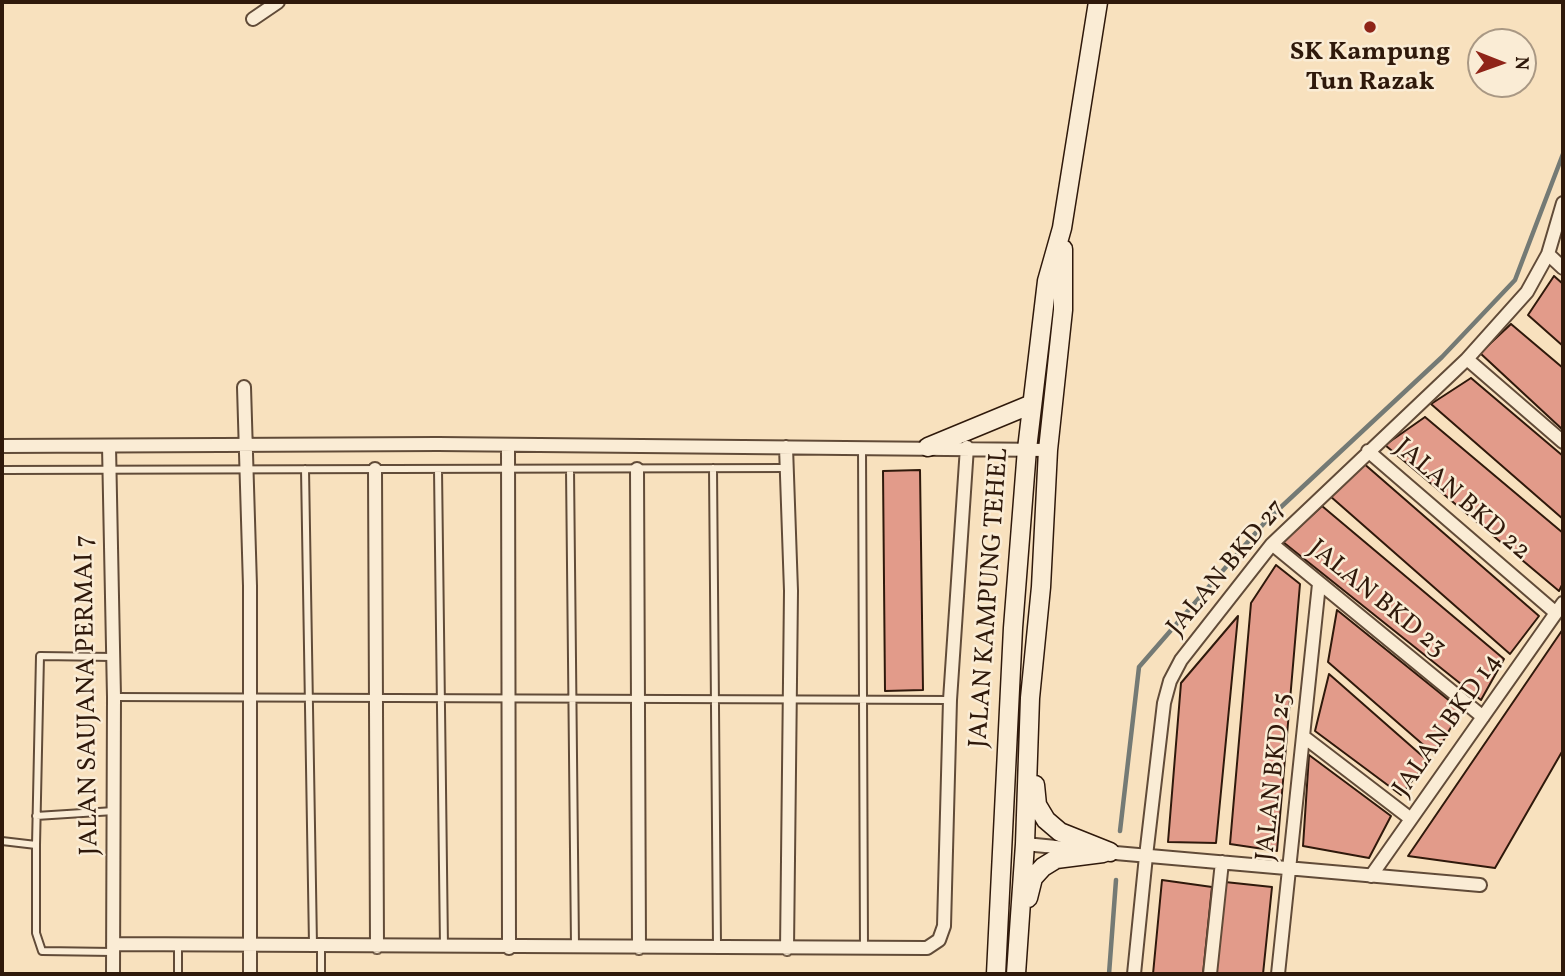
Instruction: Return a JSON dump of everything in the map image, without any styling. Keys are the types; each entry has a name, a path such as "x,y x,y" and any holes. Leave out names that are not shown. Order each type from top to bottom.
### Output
{"main road":[{"name":"JALAN KAMPUNG TEHEL","path":"996,968 1013,628 1027,449 1048,281 1062,228 1098,2"},
{"name":"JALAN KAMPUNG TEHEL","path":"1016,974 1025,844 1030,698 1041,587 1048,450 1063,310 1062,228"},
{"path":"928,447 1032,404"},
{"path":"996,968 1004,934 1009,866 1013,856 1025,844 1016,829 1012,809 1016,712 1013,628"},
{"path":"1030,698 1037,805 1046,820 1060,832 1110,852"},
{"path":"1016,974 1027,898 1033,878 1043,867 1056,859 1110,852"}],"street":[{"path":"253,19 278,2"},
{"name":"JALAN BKD 27","path":"1135,974 1164,703 1170,681 1181,660 1272,544 1467,359 1531,286 1548,254 1563,203"},
{"path":"1548,254 1563,268"},
{"path":"1467,359 1563,442"},
{"path":"244,387 251,699 250,974"},
{"path":"508,445 509,948"},
{"path":"2,446 862,446 1048,450"},
{"name":"JALAN SAUJANA PERMAI 7","path":"109,446 114,697 113,974"},
{"path":"786,447 790,701 788,949"},
{"path":"113,948 178,944 444,948 928,948 939,940 944,926 950,701 967,447"},
{"name":"JALAN BKD 22","path":"1368,451 1560,608"},
{"path":"375,469 377,947"},
{"path":"637,469 639,948"},
{"name":"JALAN BKD 23","path":"1272,544 1483,717"},
{"name":"JALAN BKD 25","path":"1278,974 1319,584"},
{"name":"JALAN BKD 14","path":"1371,876 1560,608"},
{"path":"1304,737 1411,819"},
{"path":"1025,844 1480,885"},
{"path":"1210,974 1222,862"}],"lane":[{"path":"862,446 864,950"},
{"path":"713,468 718,948"},
{"path":"2,470 787,468"},
{"path":"305,469 317,946 321,974"},
{"path":"438,469 444,948"},
{"path":"570,469 575,948"},
{"path":"113,657 40,656 36,816 36,933 42,951 113,948"},
{"path":"114,697 950,701"},
{"path":"36,816 114,811"},
{"path":"2,841 36,845"},
{"path":"177,974 178,944"}],"building":[{"path":"1554,276 1563,284 1563,346 1528,315"},
{"path":"1511,324 1563,368 1563,430 1480,353"},
{"path":"1471,378 1563,456 1563,519 1431,404"},
{"path":"1425,417 1563,533 1563,583 1559,591 1385,445"},
{"path":"1362,462 1539,616 1510,654 1330,496"},
{"path":"920,470 923,690 885,691 883,471"},
{"path":"1322,506 1504,659 1481,700 1283,542"},
{"path":"1276,565 1300,584 1277,851 1230,844 1251,603"},
{"path":"1337,610 1461,710 1435,755 1328,662"},
{"path":"1238,616 1216,843 1168,842 1181,683"},
{"path":"1563,629 1563,750 1495,868 1408,856"},
{"path":"1329,674 1428,761 1401,795 1315,731"},
{"path":"1309,755 1391,816 1369,858 1303,846"},
{"path":"1162,880 1212,887 1203,974 1153,974"},
{"path":"1225,882 1272,887 1263,974 1215,974"}],"waterway":[{"path":"1120,831 1139,667 1266,521 1442,357 1515,280 1563,154"},
{"path":"1109,974 1116,880"}],"place":[{"name":"SK Kampung Tun Razak","path":"1370,27"}]}
